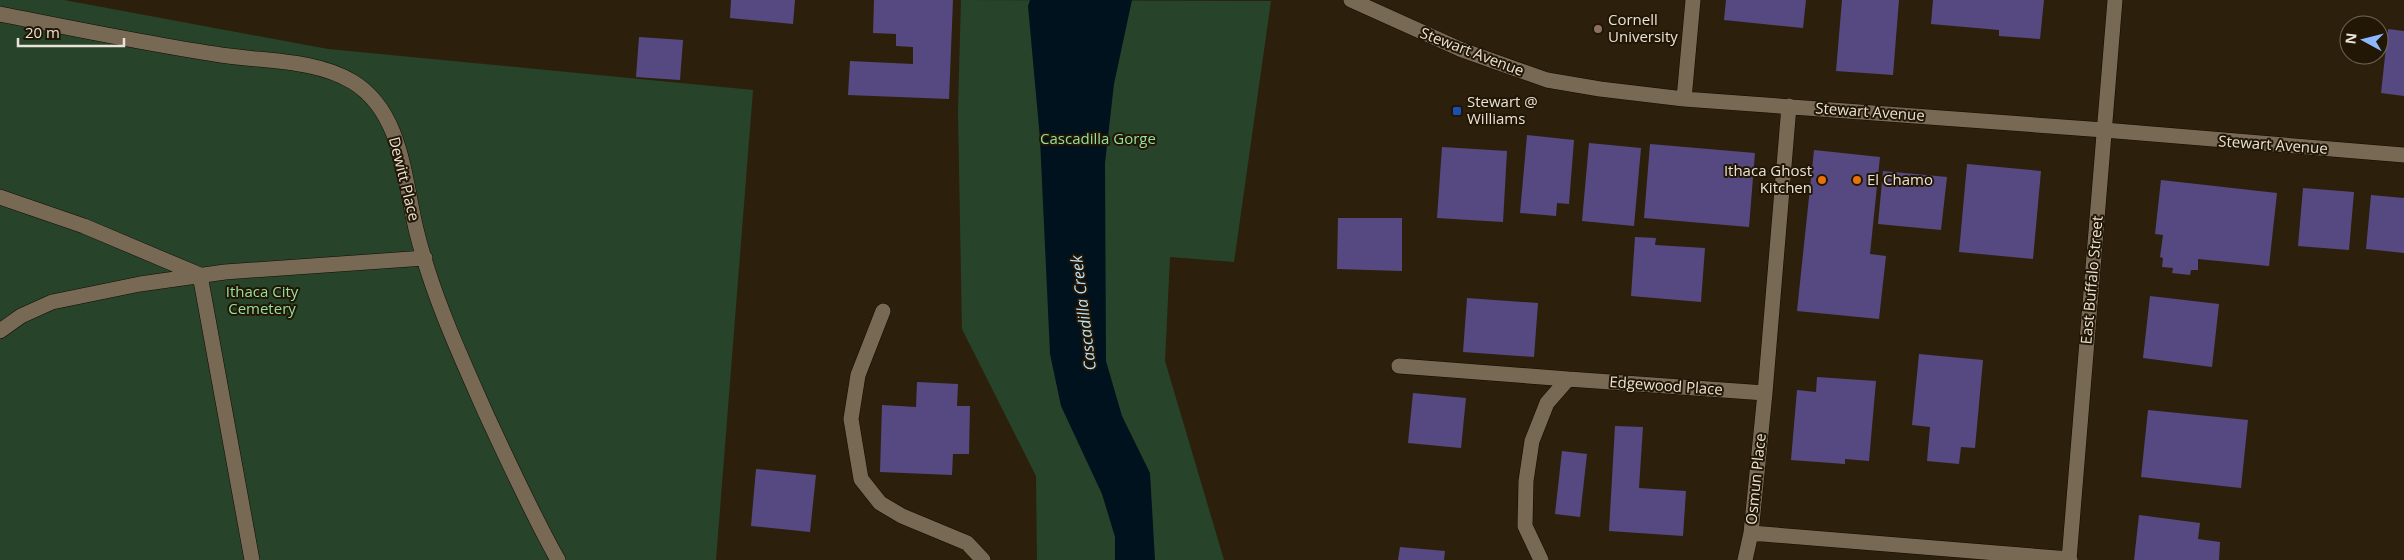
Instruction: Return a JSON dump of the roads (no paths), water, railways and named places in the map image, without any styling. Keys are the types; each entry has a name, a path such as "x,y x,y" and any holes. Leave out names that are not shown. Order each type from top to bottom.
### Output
{"street":[{"name":"Stewart Avenue","path":"1352,0 1462,50 1547,80 1600,90 1684,99 2104,130 2404,155"},
{"path":"1684,99 1693,0"},
{"name":"East Buffalo Street","path":"2070,560 2115,0"},
{"name":"Dewitt Place","path":"0,14 215,54 306,65 334,73 355,83 372,99 386,118 397,140 417,232 435,295 460,357 513,472 558,560"},
{"name":"Osmun Place","path":"1789,106 1765,394 1750,532 2070,560"},
{"path":"0,197 84,226 200,275"},
{"path":"0,331 21,316 52,302 140,284 200,275 425,258"},
{"path":"200,275 252,560"},
{"path":"883,311 858,375 851,419 861,479 880,503 902,516 967,543 983,560"},
{"name":"Edgewood Place","path":"1399,366 1765,394"},
{"path":"1542,560 1525,526 1527,473 1532,441 1546,402 1568,379"},
{"path":"1745,560 1750,532"}],"water":[{"name":"Cascadilla Creek","path":"1030,0 1132,0 1114,84 1105,163 1106,361 1122,416 1150,473 1155,560 1115,560 1115,537 1102,494 1061,406 1050,354 1040,139 1028,6"}],"place":[{"name":"Cornell University","path":"1598,29"},
{"name":"Stewart @ Williams","path":"1457,111"},
{"name":"Ithaca Ghost Kitchen","path":"1822,180"},
{"name":"El Chamo","path":"1857,180"}],"park label":[{"name":"Cascadilla Gorge","path":"1098,139"},
{"name":"Ithaca City Cemetery","path":"262,300"}]}
